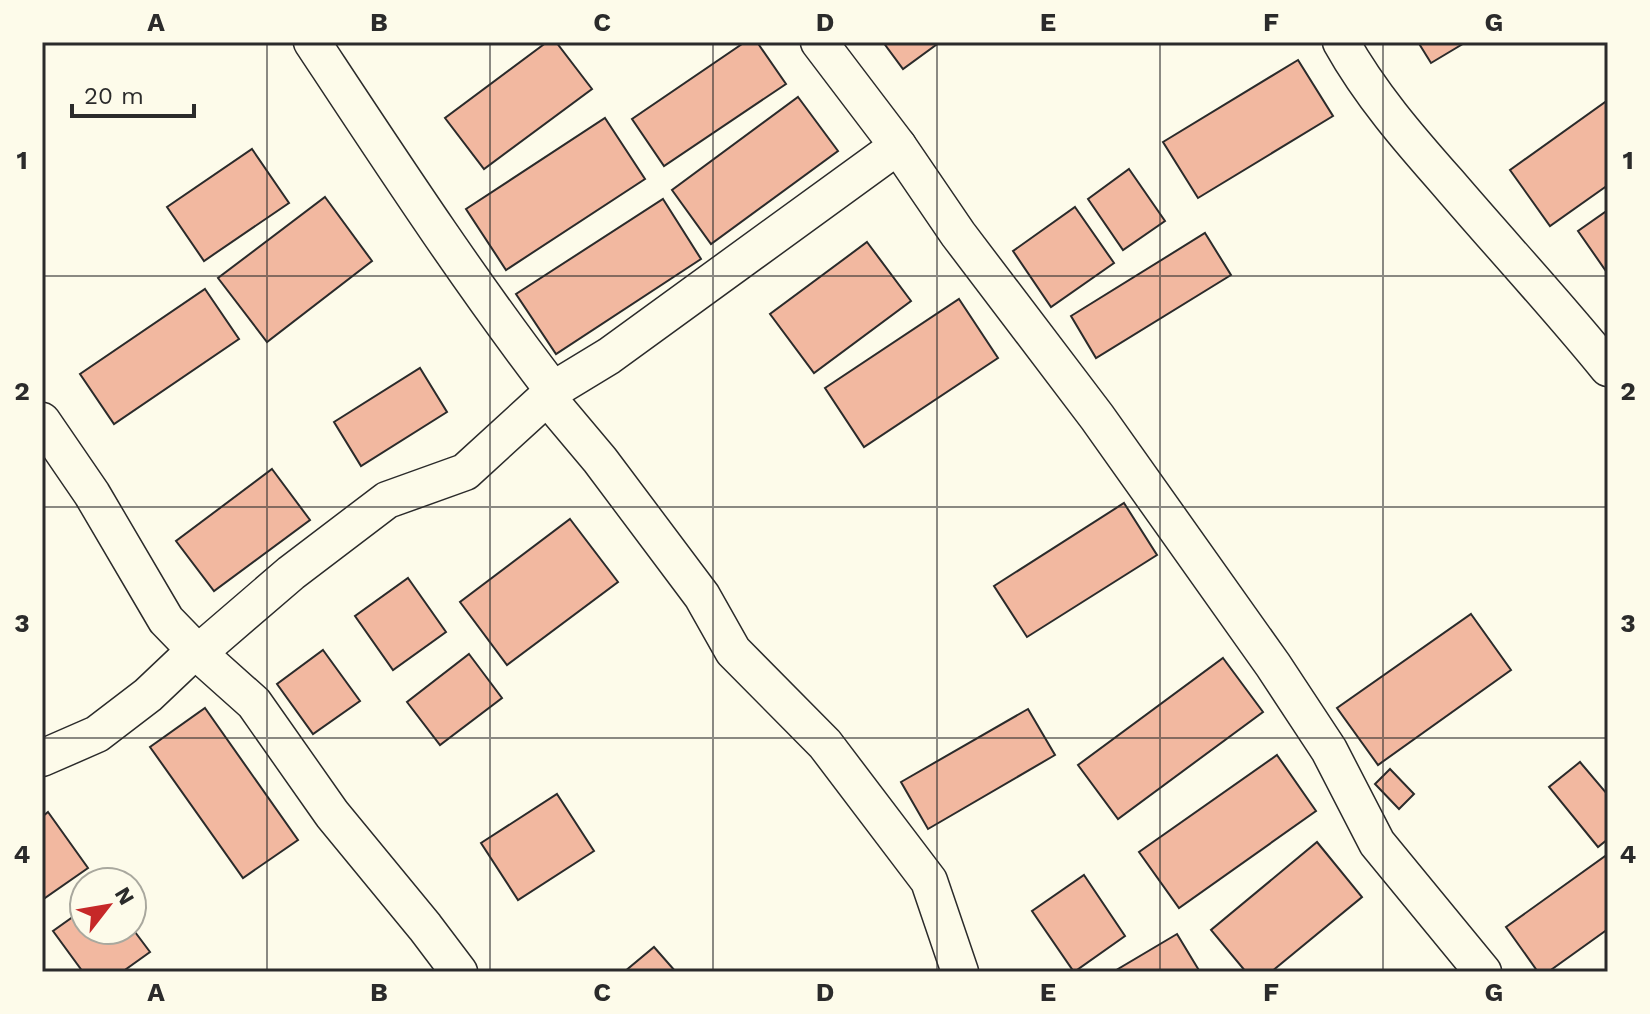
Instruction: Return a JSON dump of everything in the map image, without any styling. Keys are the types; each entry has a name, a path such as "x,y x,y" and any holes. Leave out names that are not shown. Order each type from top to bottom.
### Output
{"street":[{"path":"312,42 550,393 702,596 733,651 825,744 929,881 960,972"},
{"path":"819,42 898,146 958,234 1097,417 1273,665 1329,750 1377,843 1483,972"},
{"path":"1341,42 1357,71 1416,146 1608,368"},
{"path":"42,758 97,734 148,695 186,659 198,653 291,573 387,500 465,472 550,393 609,356 898,146"},
{"path":"42,421 92,494 166,620 254,703 332,814 459,972"}],"building":[{"path":"547,42 556,42 592,89 484,169 445,118"},
{"path":"745,42 757,42 786,84 664,166 632,119"},
{"path":"883,42 940,42 903,69"},
{"path":"1418,42 1466,42 1431,63"},
{"path":"1298,60 1333,116 1198,198 1163,142"},
{"path":"798,97 838,151 711,244 672,190"},
{"path":"1608,100 1608,185 1550,226 1510,170"},
{"path":"605,118 645,179 506,270 466,209"},
{"path":"252,149 289,203 204,261 167,207"},
{"path":"1129,169 1165,221 1123,250 1088,199"},
{"path":"325,197 372,261 267,342 218,278"},
{"path":"663,199 701,259 556,354 516,294"},
{"path":"1075,207 1114,263 1051,307 1013,251"},
{"path":"1608,210 1608,274 1578,231"},
{"path":"1205,233 1231,275 1096,358 1071,316"},
{"path":"867,242 911,301 814,373 770,314"},
{"path":"205,289 239,339 114,424 80,374"},
{"path":"959,299 998,358 864,447 825,388"},
{"path":"420,368 447,412 361,466 334,422"},
{"path":"272,469 310,520 214,591 176,541"},
{"path":"1124,503 1157,555 1027,637 994,586"},
{"path":"570,519 618,582 507,665 460,602"},
{"path":"408,578 446,632 393,670 355,616"},
{"path":"1471,614 1511,670 1378,765 1337,708"},
{"path":"323,650 360,701 313,734 277,684"},
{"path":"469,654 502,698 440,745 407,702"},
{"path":"1223,658 1263,712 1118,819 1078,765"},
{"path":"205,708 298,840 243,878 150,747"},
{"path":"1028,709 1055,755 928,829 901,782"},
{"path":"1277,755 1316,811 1179,908 1139,852"},
{"path":"1580,762 1608,795 1608,839 1598,847 1549,787"},
{"path":"1390,769 1414,794 1399,809 1375,784"},
{"path":"557,794 594,851 518,900 481,843"},
{"path":"48,812 87,866 68,866 68,882 42,900 42,817"},
{"path":"1317,842 1362,897 1271,972 1246,972 1211,930"},
{"path":"1608,854 1608,929 1548,972 1538,972 1506,927"},
{"path":"1084,875 1125,936 1074,972 1032,911"},
{"path":"68,920 68,946 146,946 150,952 122,972 83,972 53,931"},
{"path":"1177,934 1200,972 1113,972"},
{"path":"654,947 676,972 624,972"}]}
